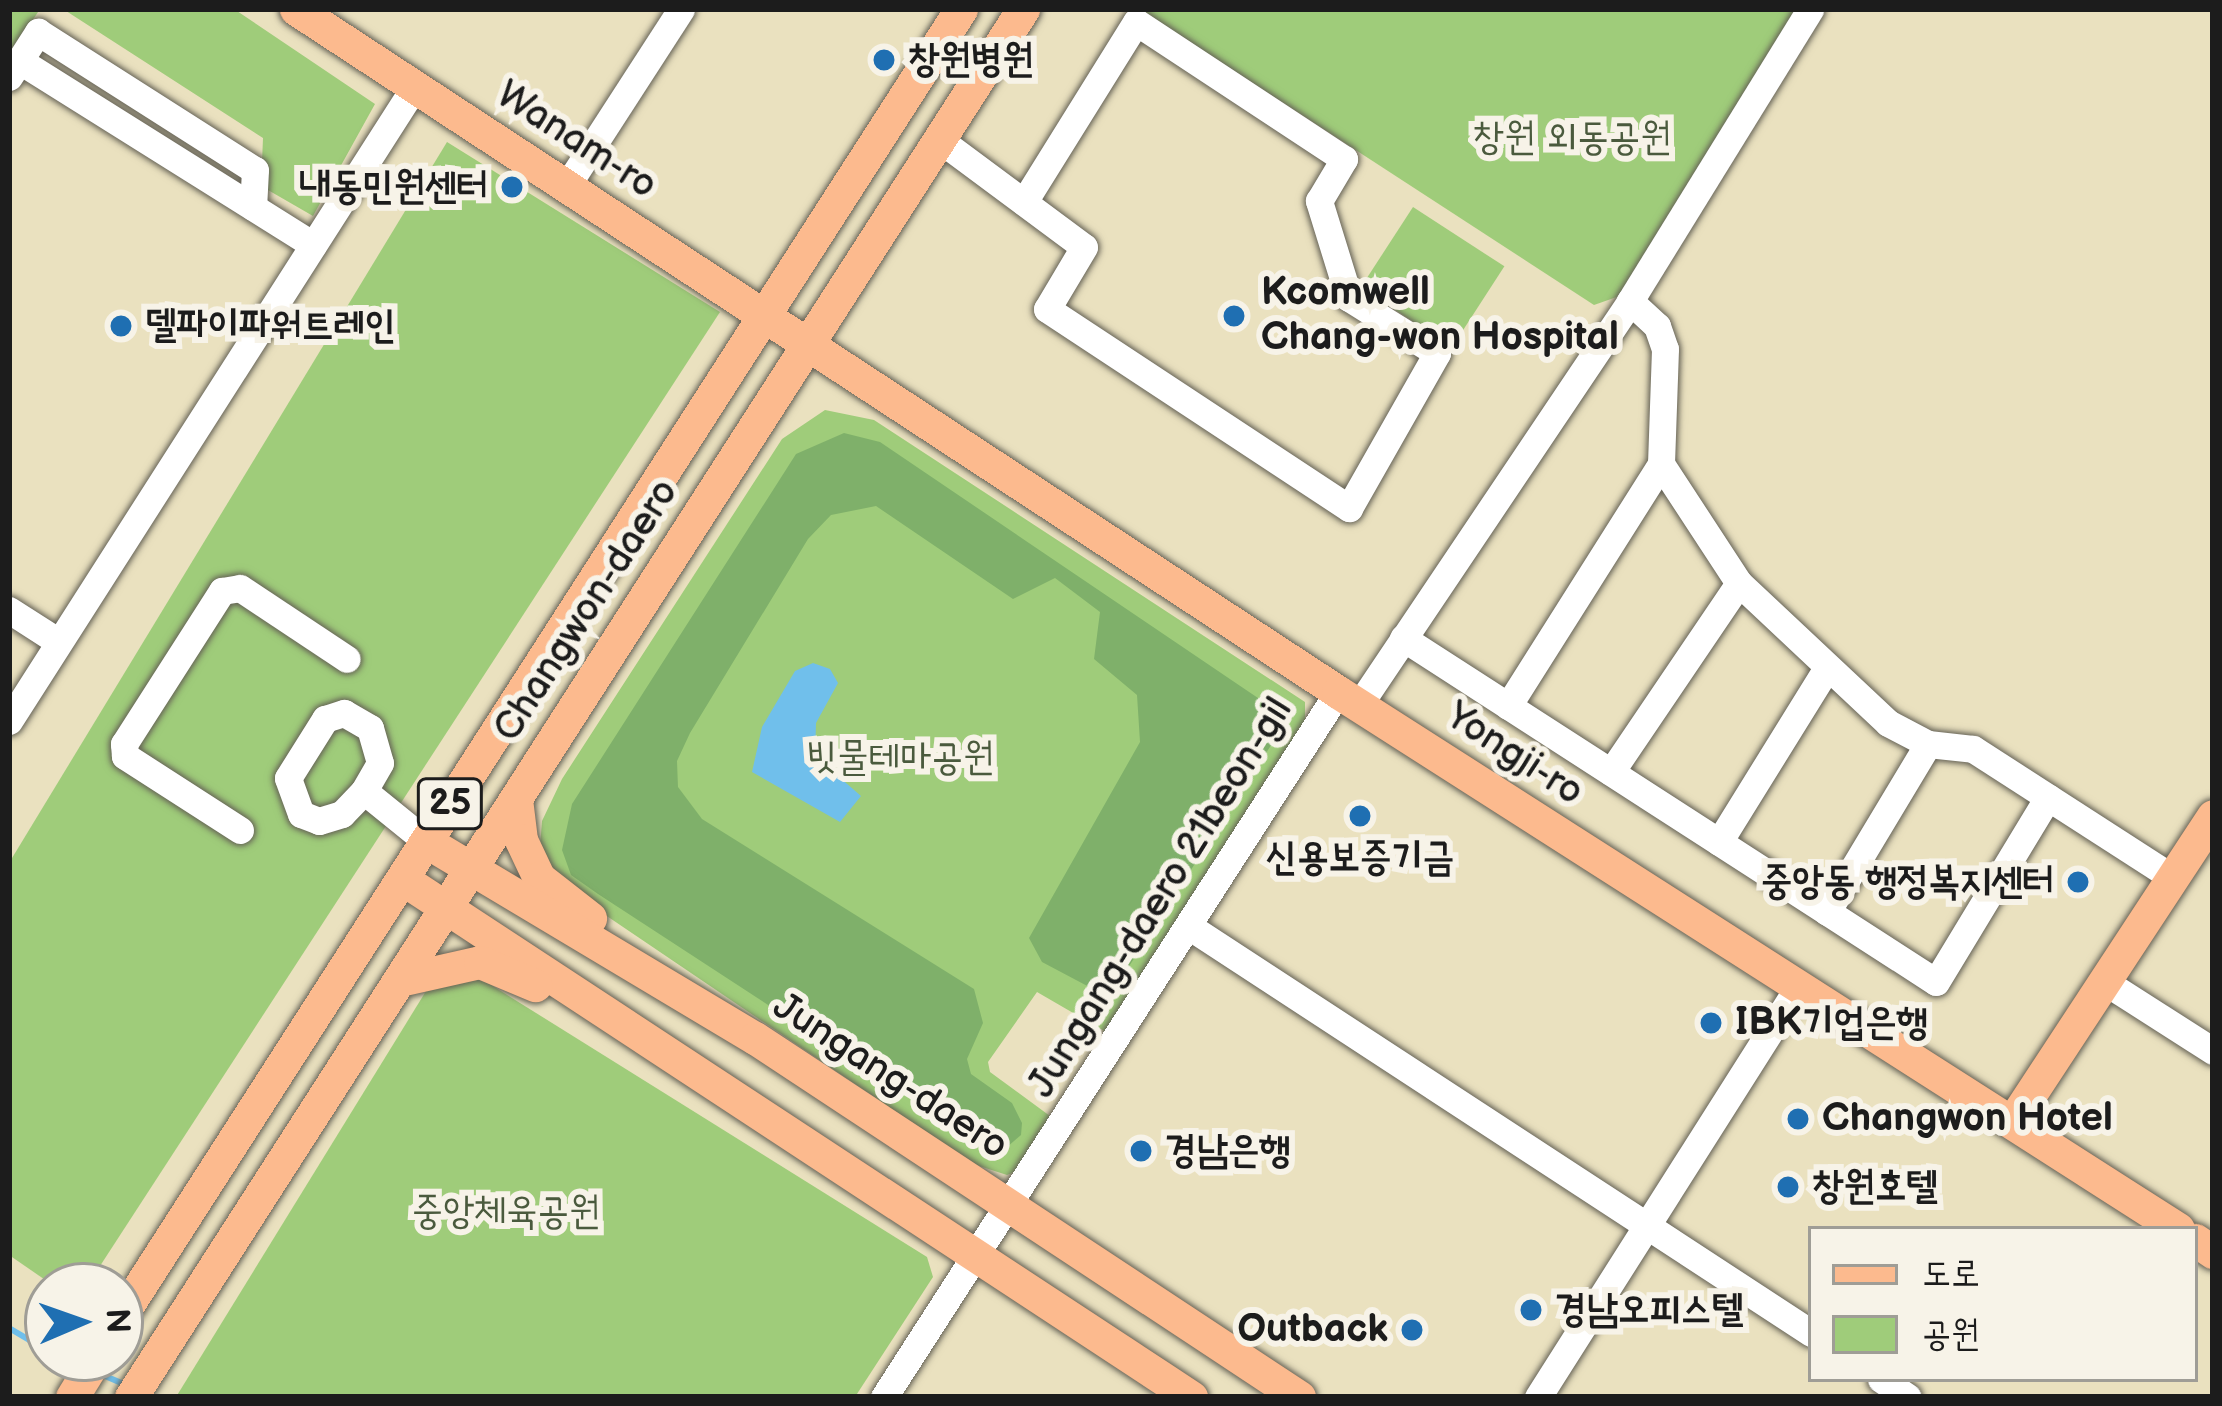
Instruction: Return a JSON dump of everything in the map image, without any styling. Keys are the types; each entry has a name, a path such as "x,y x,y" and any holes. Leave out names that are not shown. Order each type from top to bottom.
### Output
{"main road":[{"name":"Wanam-ro","path":"296,9 811,342"},
{"name":"Changwon-daero","path":"144,1280 962,9"},
{"name":"Changwon-daero","path":"160,1350 1022,9"},
{"name":"Yongji-ro","path":"811,342 1349,699 2173,1226"},
{"path":"516,799 521,840 539,878 608,930 635,968"},
{"path":"2012,1122 2213,816"},
{"name":"Jungang-daero","path":"427,842 1011,1207 1299,1397"},
{"path":"404,880 1191,1397"},
{"path":"400,980 480,962 573,992"},
{"path":"158,1397 160,1350"},
{"name":"25","path":"131,1397 160,1350"}],"street":[{"path":"568,184 681,9"},
{"name":"Jungang-daero 21beon-gil","path":"884,1397 1190,927 1349,699 1403,638 1630,302 1810,9"},
{"path":"940,140 1084,247 1047,309 1349,508 1437,353 1349,298 1319,201 1344,159 1136,22 1024,202"},
{"path":"14,69 313,244"},
{"path":"9,721 415,86"},
{"path":"1508,706 1661,464 1665,349 1657,326 1630,302"},
{"path":"1661,464 1739,584 1825,671 1888,723 1928,744 1973,749 2173,878"},
{"path":"1611,772 1739,584"},
{"path":"240,830 125,756 124,744 222,591 240,588 346,659"},
{"path":"9,610 59,642"},
{"path":"1403,638 1936,982 2048,797"},
{"path":"1719,842 1825,671"},
{"path":"1828,912 1928,744"},
{"path":"364,791 427,842"},
{"path":"1190,927 1808,1332"},
{"path":"2105,982 2213,1052"},
{"path":"1538,1397 1799,986"}],"green space":[{"path":"9,9 40,9 9,56"},
{"path":"63,9 234,9 375,104 313,216 261,186 263,138"},
{"name":"창원 외동공원","path":"1139,9 1804,9 1628,293 1594,305"},
{"path":"447,142 720,312 103,1262 24,1265 9,1255 9,863"},
{"path":"1413,207 1504,266 1452,347 1361,288"},
{"name":"빗물테마공원","path":"825,410 874,420 1305,702 1305,722 1106,1032 1037,992 988,1062 990,1072 1050,1116 1020,1170 1007,1175 973,1164 564,887 540,847 542,821 562,779 782,439"},
{"path":"844,433 880,442 1277,711 1275,739 1117,985 1093,989 1042,962 1029,938 1140,742 1137,695 1094,659 1100,612 1055,578 1013,599 876,506 831,515 808,539 690,733 677,761 678,787 702,819 974,989 983,1023 967,1059 971,1074 1012,1103 1022,1123 1021,1135 998,1155 598,894 571,875 562,850 572,804 796,454"},
{"name":"중앙체육공원","path":"439,970 472,973 927,1257 933,1277 855,1397 176,1397"}],"water":[{"path":"813,663 830,669 838,683 816,723 815,756 861,796 840,822 752,772 762,727 795,671"}],"waterway":[{"path":"9,1328 24,1337"},
{"path":"119,1382 124,1384"}],"place":[{"name":"창원병원","path":"884,60"},
{"name":"내동민원센터","path":"512,187"},
{"name":"Kcomwell Chang-won Hospital","path":"1234,316"},
{"name":"델파이파워트레인","path":"121,326"},
{"name":"신용보증기금","path":"1360,816"},
{"name":"중앙동 행정복지센터","path":"2078,882"},
{"name":"IBK기업은행","path":"1711,1023"},
{"name":"Changwon Hotel","path":"1798,1119"},
{"name":"경남은행","path":"1141,1151"},
{"name":"창원호텔","path":"1788,1187"},
{"name":"경남오피스텔","path":"1531,1310"},
{"name":"Outback","path":"1412,1330"}]}
